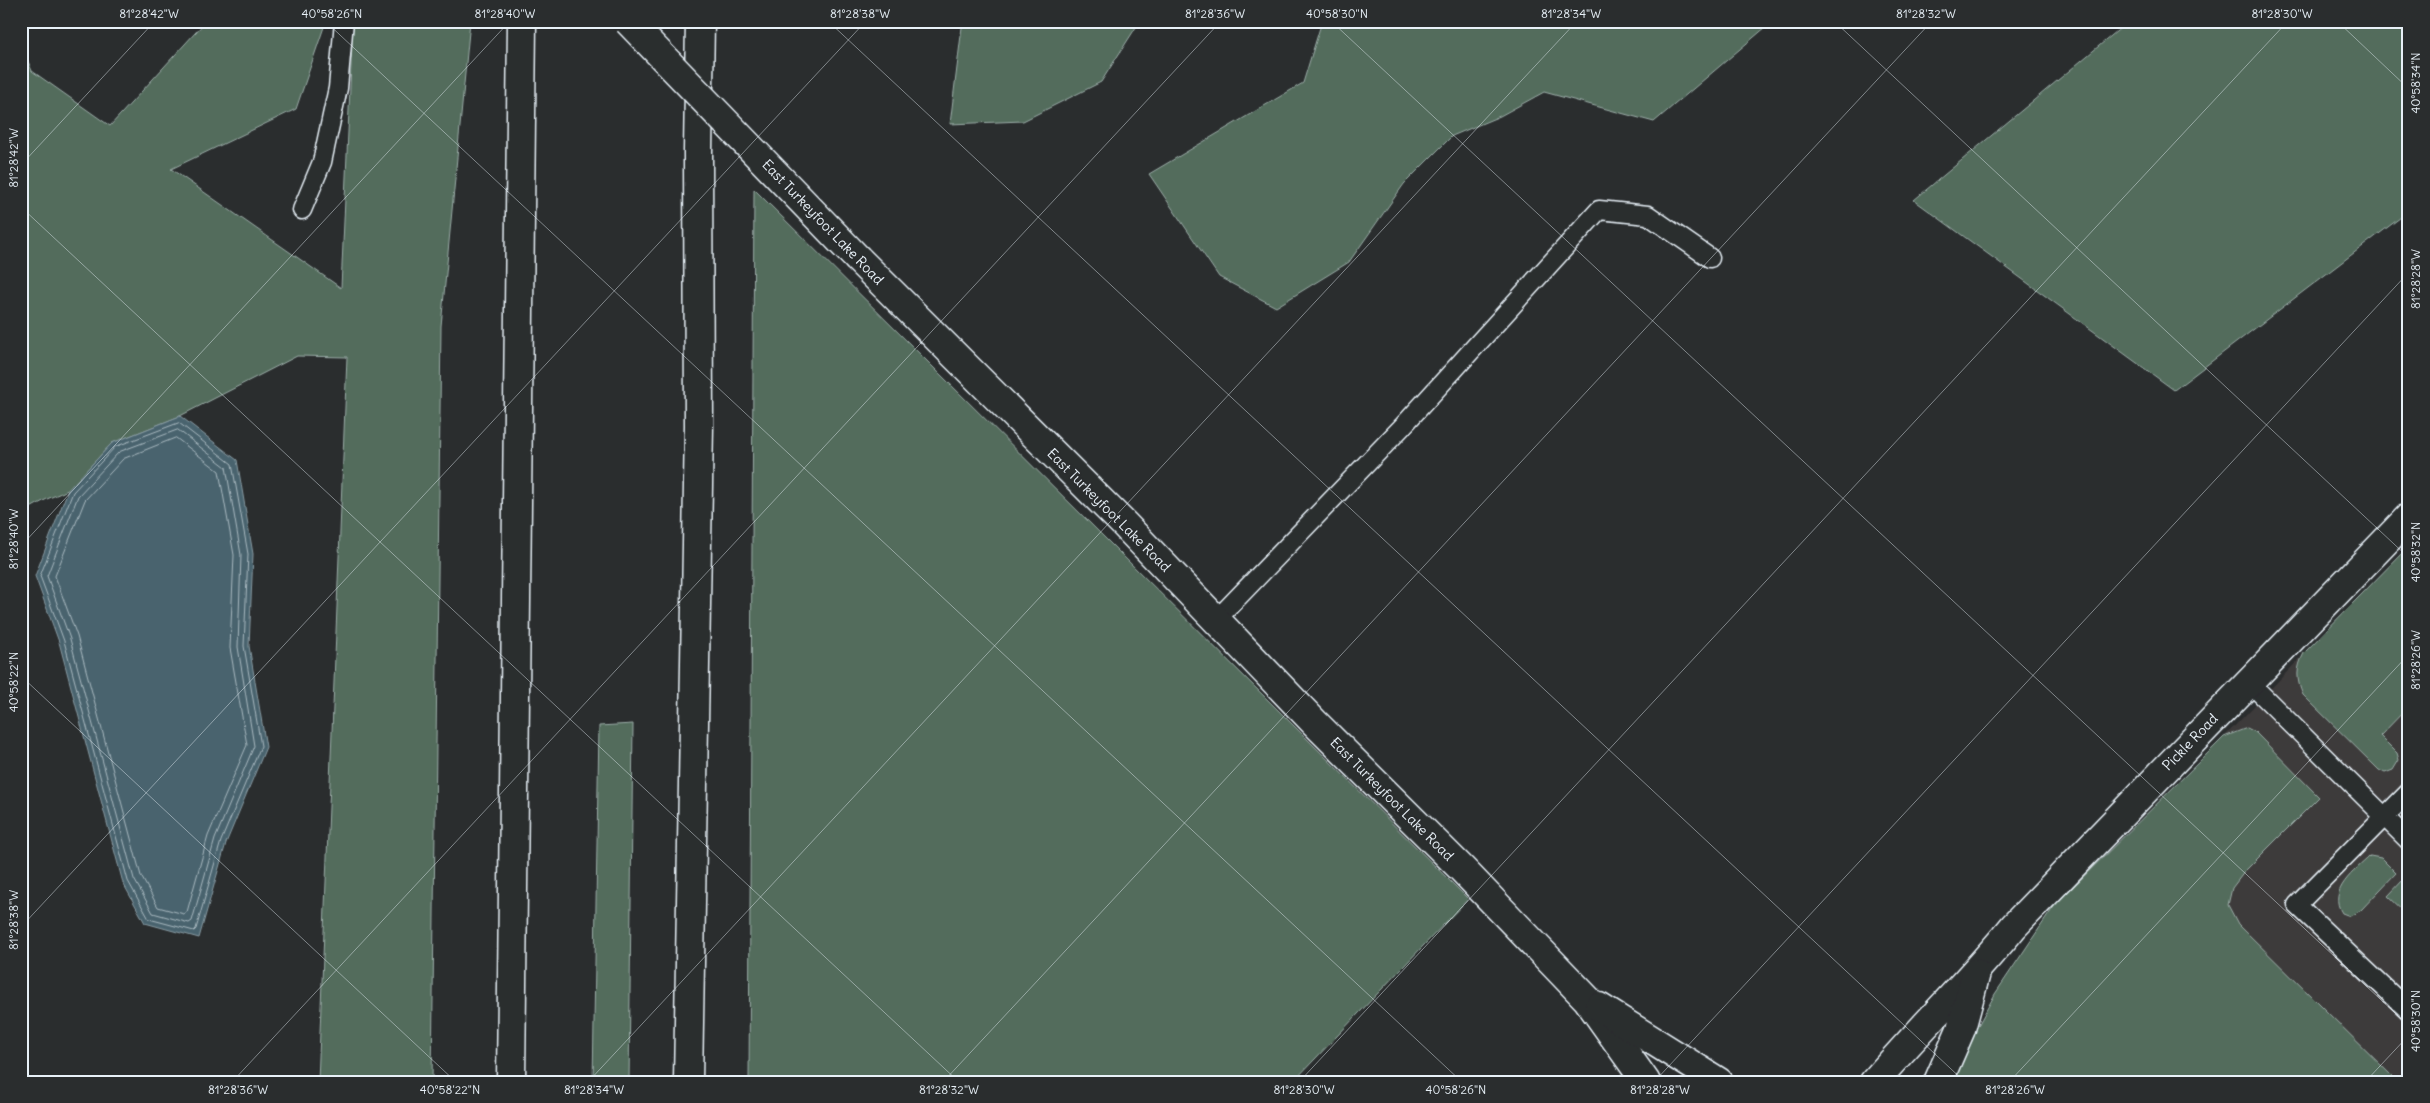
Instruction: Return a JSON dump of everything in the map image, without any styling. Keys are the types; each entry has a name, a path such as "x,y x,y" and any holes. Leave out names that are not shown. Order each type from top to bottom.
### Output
{"main road":[{"path":"511,1082 522,21"},
{"name":"East Turkeyfoot Lake Road","path":"628,21 858,258 1217,619 1315,723 1462,869 1587,999 1646,1082"},
{"path":"688,1082 699,426 698,152 700,21"},
{"name":"Pickle Road","path":"1874,1082 1928,1020 1977,971 2014,926 2248,681 2409,517"},
{"name":"Pickle Road","path":"1938,1082 1961,1028 1977,971"},
{"name":"East Turkeyfoot Lake Road","path":"1587,999 1719,1082"}],"lane":[{"path":"302,210 322,162 338,88 344,21"},
{"path":"1217,619 1402,427 1599,210 1648,215 1710,258"},
{"path":"2248,681 2409,841"},
{"path":"2409,792 2297,905 2409,1011"}],"shaded area":[{"path":"2409,546 2409,1082 1954,1082 1995,994 2055,905 2224,737"}],"green space":[{"path":"206,21 326,21 296,109 171,169 341,288 353,21 470,21 441,326 432,1082 318,1082 347,357 297,356 180,416 112,443 68,490 21,513 21,44 32,71 110,126"},
{"path":"965,21 1140,21 1101,82 1023,121 950,124 962,27"},
{"path":"1322,21 1773,21 1654,122 1544,92 1500,116 1452,136 1404,184 1349,262 1276,307 1219,277 1149,174 1303,83"},
{"path":"2129,21 2409,21 2409,211 2174,390 1914,200"},
{"path":"754,189 1468,899 1293,1082 749,1082"},
{"path":"2409,546 2409,706 2380,736 2397,753 2399,760 2393,770 2385,773 2379,770 2303,695 2298,679 2298,669 2304,653"},
{"path":"633,724 629,1082 593,1082 599,726"},
{"path":"2247,728 2255,732 2319,797 2245,871 2232,888 2228,905 2238,924 2398,1082 1954,1082 1966,1048 1995,994 2055,905 2224,737"},
{"path":"2370,856 2381,858 2396,873 2361,910 2350,916 2342,913 2338,905 2340,889 2345,881"},
{"path":"2404,879 2409,884 2409,916 2388,896"}],"water":[{"path":"180,416 237,460 253,554 249,646 266,747 226,843 199,938 145,923 123,883 59,642 35,576 68,490 112,443"}]}
